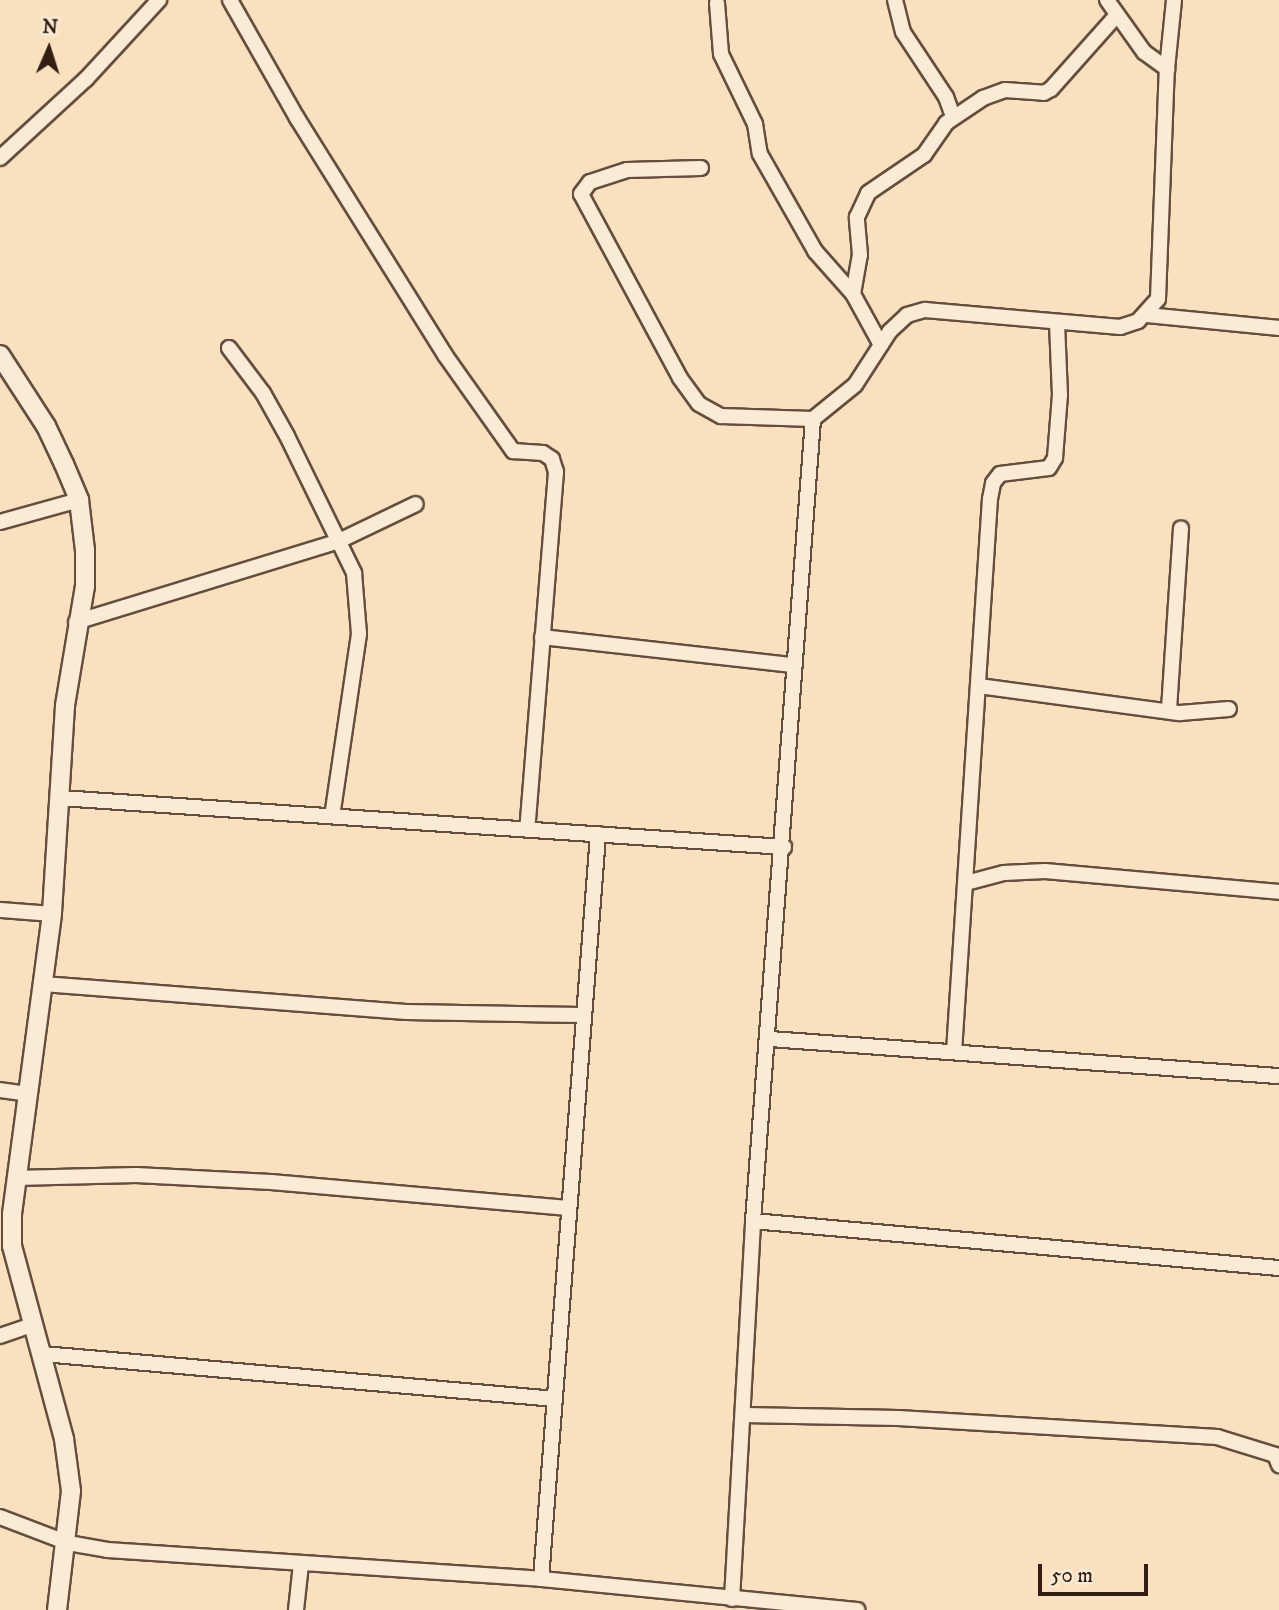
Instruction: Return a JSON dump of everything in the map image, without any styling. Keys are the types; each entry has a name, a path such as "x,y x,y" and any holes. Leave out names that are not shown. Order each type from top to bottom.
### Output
{"street":[{"path":"0,158 86,79 159,0"},
{"path":"230,0 297,118 445,355 513,451 543,453 552,459 556,472 527,828"},
{"path":"895,0 902,32 946,97 953,116"},
{"path":"1107,0 1144,52 1167,69"},
{"path":"1147,315 1158,299 1167,69 1174,0"},
{"path":"717,3 721,54 755,124 760,154 815,251 853,294 881,345"},
{"path":"853,294 862,203 868,193 924,155 953,116 1004,90 1044,93 1116,16"},
{"path":"701,168 627,170 583,186 583,201 680,378 699,404 721,416 813,419 855,385 881,345 907,315 925,310 1119,327 1147,315 1279,328"},
{"path":"954,1052 993,483 1000,474 1049,468 1055,458 1060,395 1057,322"},
{"path":"229,348 263,393 354,573 359,634 332,816"},
{"path":"0,355 46,426 79,500 85,586 76,622 52,914 15,1178 12,1246 64,1439 71,1491 68,1543 57,1610"},
{"path":"732,1599 744,1415 752,1221 770,1039 784,847 792,665 813,419"},
{"path":"0,522 79,500"},
{"path":"76,622 339,541 416,504"},
{"path":"1169,709 1181,528"},
{"path":"542,637 792,665"},
{"path":"979,686 1169,709 1180,713 1229,709"},
{"path":"60,798 784,847"},
{"path":"541,1579 598,834"},
{"path":"966,883 1004,873 1045,871 1279,892"},
{"path":"0,910 52,914"},
{"path":"43,984 407,1012 583,1015"},
{"path":"770,1039 1278,1076"},
{"path":"0,1090 28,1094"},
{"path":"15,1178 136,1175 271,1182 568,1208"},
{"path":"752,1221 1279,1268"},
{"path":"0,1336 34,1324"},
{"path":"43,1354 555,1399"},
{"path":"744,1415 898,1418 1217,1437 1275,1455 1279,1465"},
{"path":"0,1517 68,1543 107,1550 541,1579 848,1610"},
{"path":"296,1610 301,1564"}]}
